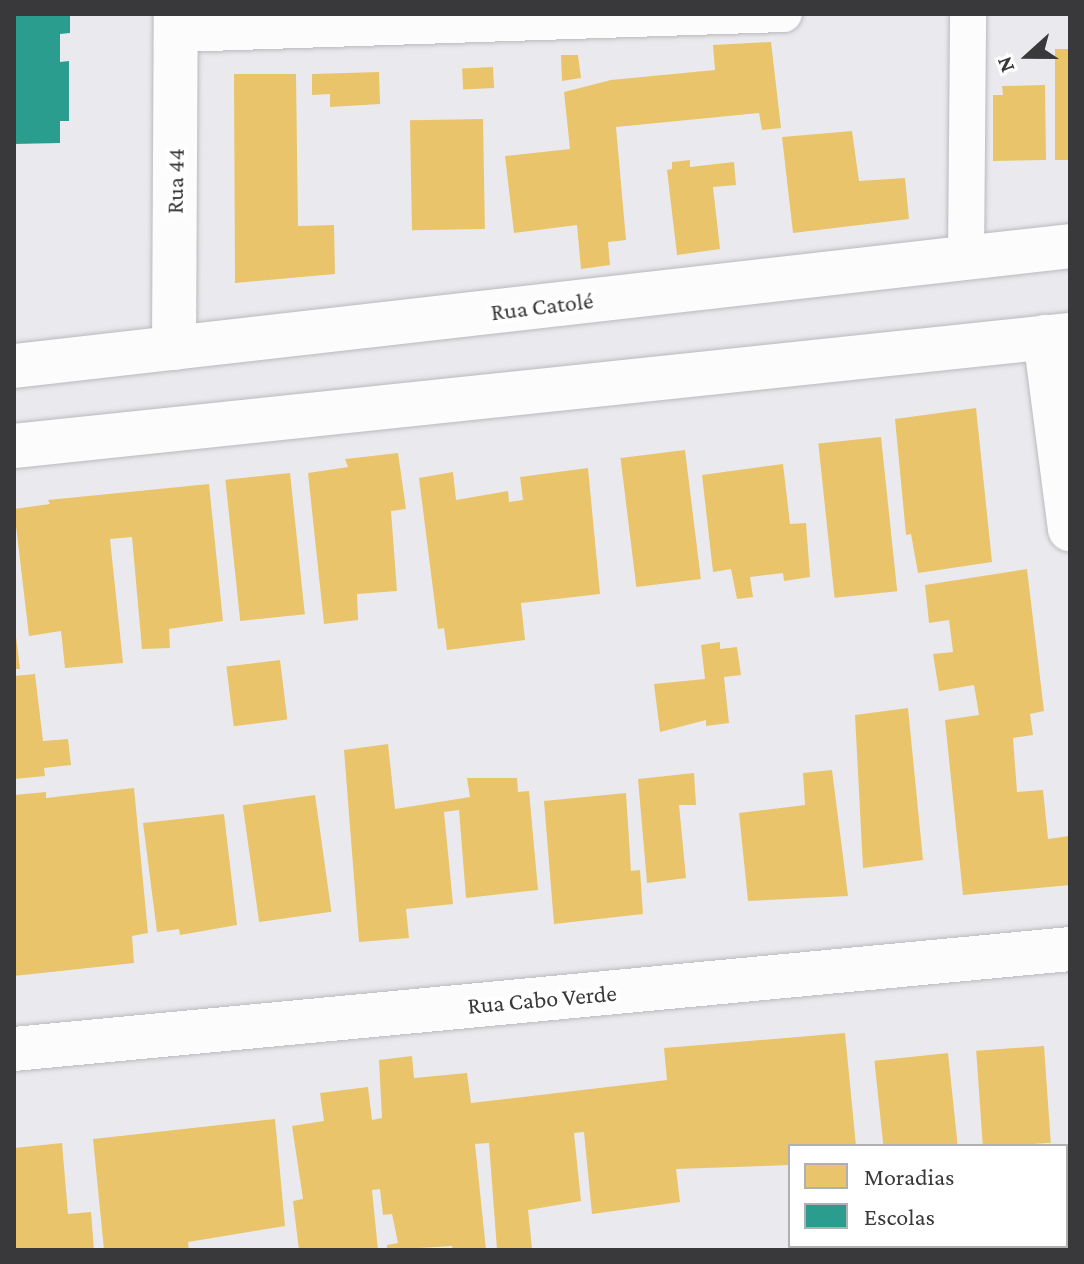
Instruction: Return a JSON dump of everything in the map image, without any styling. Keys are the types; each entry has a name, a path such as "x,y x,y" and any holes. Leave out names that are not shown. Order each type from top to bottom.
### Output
{"street":[{"name":"Rua 44","path":"174,348 176,24"},
{"name":"Rua Catolé","path":"14,366 1070,246"},
{"path":"14,446 1058,336 1070,529"},
{"name":"Rua Cabo Verde","path":"14,1049 1070,949"}],"lane":[{"path":"176,24 784,14"},
{"path":"966,257 968,14"}],"building: Moradias":[{"path":"771,42 781,128 762,130 759,113 616,127 626,240 608,242 610,265 581,269 577,225 514,233 505,156 570,149 564,92 611,80 715,70 713,45"},
{"path":"1055,49 1070,49 1070,160 1055,160"},
{"path":"561,55 578,55 581,78 562,81"},
{"path":"493,67 494,88 463,90 462,69"},
{"path":"379,72 380,104 330,107 330,94 312,95 312,74"},
{"path":"234,74 296,74 298,226 334,225 335,274 235,283"},
{"path":"1045,85 1046,160 993,161 993,95 1003,95 1002,86"},
{"path":"483,119 485,229 412,230 410,120"},
{"path":"852,131 859,181 905,178 909,219 793,233 782,137"},
{"path":"690,160 690,167 734,162 736,185 713,187 720,249 677,255 667,170 672,169 672,162"},
{"path":"976,408 992,562 918,573 911,534 906,535 895,419"},
{"path":"881,437 897,591 835,598 818,444"},
{"path":"685,450 701,579 636,587 620,458"},
{"path":"398,453 406,509 391,511 397,591 357,594 358,620 324,624 308,473 348,467 345,459"},
{"path":"783,464 790,524 806,523 810,577 784,581 783,573 750,577 753,597 737,599 731,569 713,572 702,475"},
{"path":"588,468 600,594 521,603 525,640 447,650 444,628 438,629 419,478 453,472 456,500 508,491 509,502 523,500 520,477"},
{"path":"290,473 305,614 240,621 225,480"},
{"path":"209,484 223,621 169,629 170,648 142,649 132,537 110,539 123,663 65,668 61,631 29,636 14,509 50,504 48,500"},
{"path":"1027,569 1044,711 1030,714 1033,735 1013,738 1017,792 1043,790 1048,839 1069,836 1070,885 963,895 945,720 979,715 974,685 939,691 933,654 953,652 949,620 929,623 925,585"},
{"path":"14,620 20,669 14,669"},
{"path":"720,642 720,649 737,647 741,675 724,677 729,723 706,726 706,720 660,732 654,684 705,679 701,645"},
{"path":"280,660 287,720 234,726 226,667"},
{"path":"35,674 43,741 68,739 71,765 44,768 45,776 14,779 14,676"},
{"path":"908,708 923,860 863,868 855,715"},
{"path":"388,744 395,809 470,797 467,778 517,778 518,792 529,791 538,890 466,898 459,810 444,812 453,904 406,909 409,938 359,942 344,750"},
{"path":"832,770 848,896 748,901 739,813 805,805 803,773"},
{"path":"694,773 696,805 679,805 686,878 647,883 638,779"},
{"path":"134,788 148,933 132,936 134,963 14,976 14,795 46,792 46,798"},
{"path":"626,793 631,871 640,870 643,914 554,924 544,801"},
{"path":"315,795 331,912 259,922 243,805"},
{"path":"224,814 237,925 180,935 179,929 157,932 143,823"},
{"path":"845,1033 856,1144 788,1144 788,1165 676,1169 680,1202 592,1214 584,1132 574,1133 581,1201 528,1210 532,1248 497,1250 489,1143 475,1144 486,1250 453,1250 452,1246 387,1250 387,1245 398,1243 392,1214 383,1215 380,1189 372,1190 378,1250 299,1250 293,1201 303,1199 292,1126 324,1121 320,1093 368,1087 372,1120 382,1118 379,1060 412,1056 414,1078 467,1073 471,1103 667,1080 664,1048"},
{"path":"1044,1046 1051,1143 983,1144 976,1051"},
{"path":"948,1053 958,1144 883,1144 874,1061"},
{"path":"275,1119 285,1226 188,1242 189,1250 104,1250 93,1139"},
{"path":"62,1143 68,1214 91,1212 94,1250 14,1250 14,1148"},
{"path":"1068,1244 1070,1250 981,1250 1068,1248"}],"building: Escolas":[{"path":"14,14 70,14 70,33 60,34 60,62 69,61 69,121 60,121 60,143 14,144"}]}
